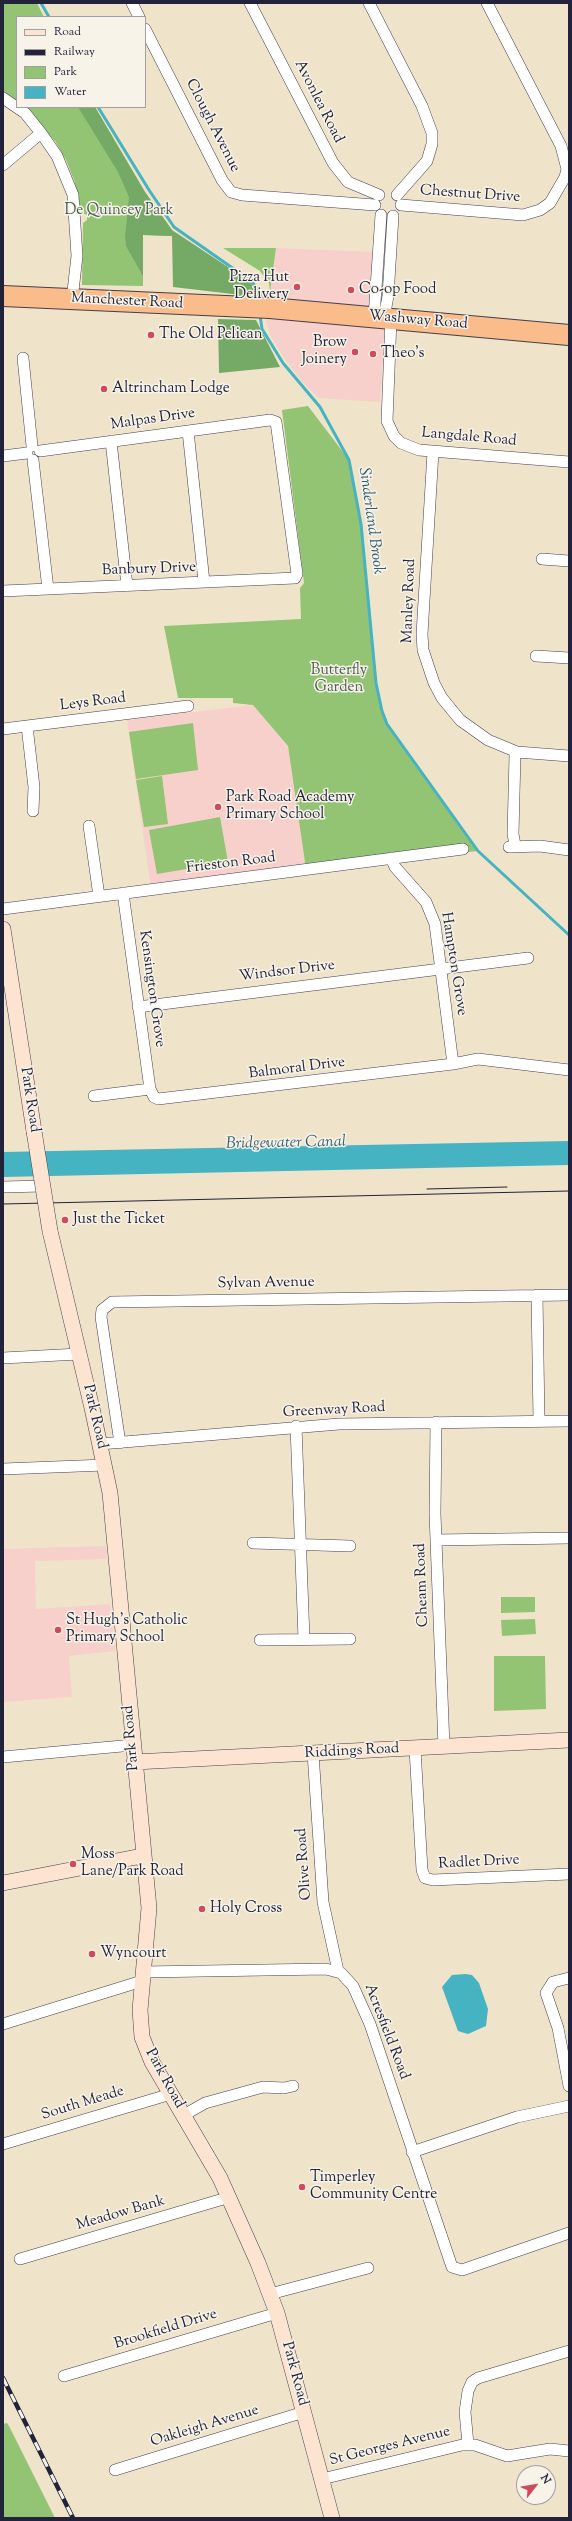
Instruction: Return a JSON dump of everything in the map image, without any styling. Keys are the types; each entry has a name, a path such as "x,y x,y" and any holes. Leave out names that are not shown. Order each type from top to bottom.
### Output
{"highway":[{"name":"Manchester Road","path":"3,296 259,308"},
{"name":"Washway Road","path":"259,308 569,334"}],"main road":[{"name":"Park Road","path":"3,929 50,1231 105,1465 121,1603 142,1856 149,1908 140,2010 142,2037 152,2062 230,2197 270,2294 277,2313 332,2518"},
{"name":"Riddings Road","path":"134,1762 569,1740"},
{"path":"3,1883 142,1856"}],"street":[{"path":"132,3 138,16"},
{"name":"Avonlea Road","path":"250,3 333,163 348,182 377,200"},
{"path":"369,3 422,106 432,133 432,144 426,161 399,200 399,212 387,216"},
{"name":"Chestnut Drive","path":"377,200 388,191 399,200 522,215 540,210 550,203 562,184 567,169 560,146 487,3"},
{"name":"Clough Avenue","path":"146,31 224,184 231,192 242,195 377,200"},
{"path":"3,98 16,107"},
{"path":"17,108 25,114 41,133 57,156 73,195 77,256 72,300"},
{"path":"3,165 41,133"},
{"path":"377,200 387,216 389,318"},
{"path":"387,216 389,318"},
{"path":"388,296 397,312 389,318"},
{"name":"Langdale Road","path":"389,318 387,421 394,436 401,443 419,450 434,452 569,462"},
{"path":"23,358 48,589"},
{"name":"Malpas Drive","path":"3,456 270,420 276,422 279,430 295,578"},
{"path":"188,431 204,582"},
{"path":"111,441 127,586"},
{"name":"Manley Road","path":"434,452 422,634 427,666 442,698 460,720 488,740 517,752 569,756"},
{"path":"542,559 569,561"},
{"name":"Banbury Drive","path":"3,591 295,578"},
{"path":"536,656 569,658"},
{"name":"Leys Road","path":"3,729 188,706"},
{"path":"27,726 34,787 33,811"},
{"path":"517,752 515,756 512,846 540,846 569,850"},
{"path":"89,826 99,896"},
{"name":"Frieston Road","path":"3,909 463,849"},
{"name":"Hampton Grove","path":"391,858 395,867 430,909 435,924 439,968 453,1064"},
{"name":"Kensington Grove","path":"123,893 150,1089"},
{"name":"Windsor Drive","path":"138,1007 528,958"},
{"name":"Balmoral Drive","path":"150,1089 154,1098 162,1101 453,1064 478,1058 495,1059 569,1070"},
{"path":"94,1096 150,1089"},
{"path":"3,1187 43,1186"},
{"name":"Sylvan Avenue","path":"120,1443 100,1317 102,1310 112,1302 569,1294"},
{"path":"537,1295 539,1421"},
{"path":"3,1358 79,1354"},
{"name":"Greenway Road","path":"100,1444 296,1426 436,1422 569,1421"},
{"name":"Cheam Road","path":"436,1422 436,1540 444,1746"},
{"path":"296,1426 304,1639"},
{"path":"3,1469 105,1465"},
{"path":"436,1540 569,1538"},
{"path":"253,1543 350,1547"},
{"path":"260,1640 350,1640"},
{"path":"3,1757 133,1745"},
{"name":"Radlet Drive","path":"415,1748 422,1870 427,1879 569,1874"},
{"name":"Olive Road","path":"312,1754 323,1902 338,1971"},
{"path":"3,2024 142,1977 317,1969 338,1971"},
{"name":"Acresfield Road","path":"338,1971 350,1982 364,2011 448,2260 454,2269 465,2269 569,2234"},
{"path":"569,1978 553,1982 546,1993 558,2028 569,2086"},
{"path":"184,2115 210,2102 263,2087 292,2090"},
{"name":"South Meade","path":"3,2144 171,2094"},
{"path":"412,2152 517,2117 569,2106"},
{"name":"Meadow Bank","path":"20,2259 230,2197"},
{"path":"270,2294 368,2268"},
{"name":"Brookfield Drive","path":"64,2376 277,2313"},
{"name":"St Georges Avenue","path":"322,2479 468,2444 466,2412 468,2391 472,2382 478,2378 569,2351"},
{"name":"Oakleigh Avenue","path":"114,2470 304,2412"},
{"path":"468,2444 507,2456 550,2449 569,2451"}],"shaded area":[{"path":"276,248 373,252 369,327 385,330 380,402 319,398 302,382 282,355 270,335 266,321"},
{"name":"Park Road Academy Primary School","path":"253,705 288,746 306,869 151,889 127,720"},
{"name":"St Hugh's Catholic Primary School","path":"106,1546 107,1559 35,1561 36,1609 110,1604 115,1651 69,1656 72,1697 3,1702 3,1549"}],"green space":[{"path":"3,3 37,3 44,16 16,16 16,102 3,93"},
{"name":"De Quincey Park","path":"23,108 96,108 145,192 172,230 172,236 143,235 143,286 82,285 83,223 87,220 87,215 82,213 74,180 66,160 55,141"},
{"path":"79,108 96,108 145,192 172,230 249,281 258,292 258,297 173,287 172,236 143,235 143,276 126,246 125,237 129,197 118,172"},
{"path":"223,248 276,248 270,292 269,283 260,271"},
{"path":"218,319 256,320 280,367 219,373"},
{"name":"Butterfly Garden","path":"308,406 349,460 361,524 376,683 382,711 387,724 478,851 306,869 288,746 253,705 233,703 233,698 178,698 164,626 301,619 300,588 304,583 282,410"},
{"path":"193,723 198,770 136,779 129,732"},
{"path":"162,776 168,824 144,827 136,780"},
{"path":"220,817 228,862 157,874 149,830"},
{"path":"501,1597 535,1597 535,1612 501,1613"},
{"path":"535,1619 536,1634 502,1636 501,1620"},
{"path":"494,1656 545,1656 546,1709 494,1711"},
{"path":"7,2423 55,2518 3,2518 3,2424"}],"water":[{"path":"569,1141 569,1165 3,1177 3,1152"},
{"path":"452,1975 472,1975 479,1983 488,2009 486,2026 468,2034 458,2031 442,1987"}],"waterway":[{"name":"Sinderland Brook","path":"41,3 48,16"},
{"name":"Sinderland Brook","path":"99,108 149,190 174,227 251,281 260,292 261,301"},
{"name":"Sinderland Brook","path":"260,315 262,329 283,363 320,407 349,460 361,524 376,683 382,711 387,724 478,851 569,935"}],"tram line":[{"path":"427,1189 507,1187"},
{"path":"3,1204 569,1191"}],"railway":[{"path":"3,2378 73,2518"}],"place":[{"name":"Pizza Hut Delivery","path":"297,287"},
{"name":"Co-op Food","path":"351,290"},
{"name":"The Old Pelican","path":"151,335"},
{"name":"Brow Joinery","path":"355,352"},
{"name":"Theo's","path":"373,354"},
{"name":"Altrincham Lodge","path":"104,389"},
{"name":"Park Road Academy Primary School","path":"218,807"},
{"name":"Just the Ticket","path":"65,1220"},
{"name":"St Hugh's Catholic Primary School","path":"58,1630"},
{"name":"Moss Lane/Park Road","path":"73,1864"},
{"name":"Holy Cross","path":"202,1909"},
{"name":"Wyncourt","path":"92,1954"},
{"name":"Timperley Community Centre","path":"302,2187"}],"water label":[{"name":"Bridgewater Canal","path":"286,1144"}]}
